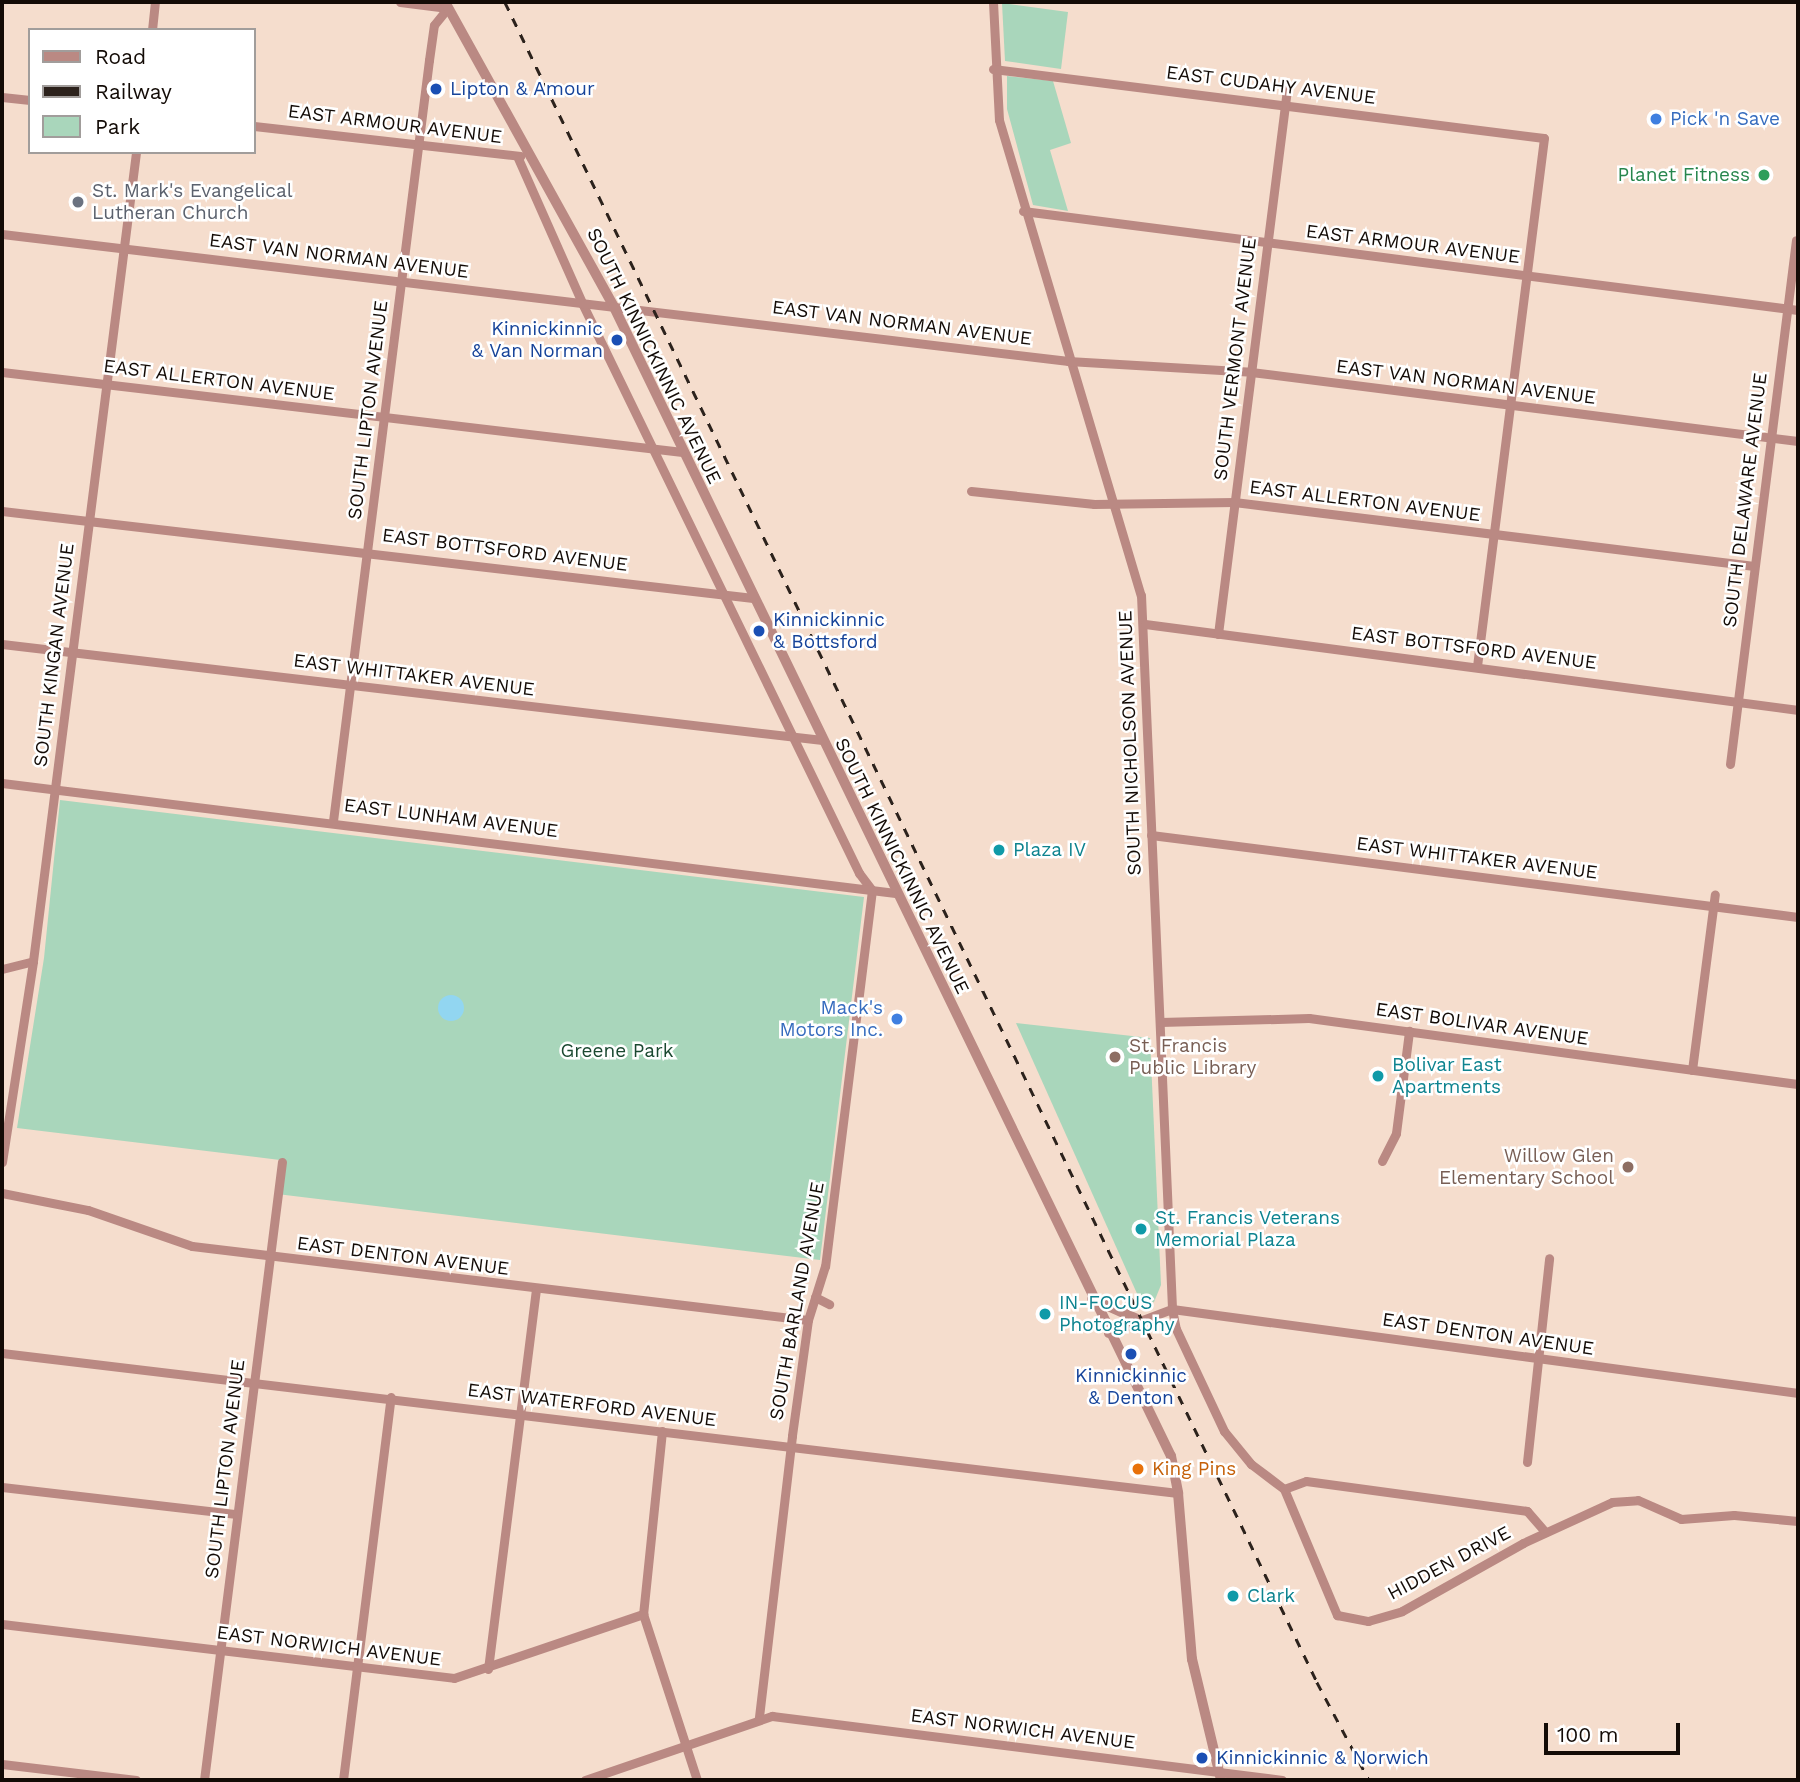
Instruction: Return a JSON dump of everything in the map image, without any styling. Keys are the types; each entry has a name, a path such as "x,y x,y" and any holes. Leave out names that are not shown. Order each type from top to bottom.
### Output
{"street":[{"path":"152,28 155,2"},
{"path":"400,2 447,5"},
{"name":"SOUTH NICHOLSON AVENUE","path":"993,2 993,69 999,120 1023,211 1116,503 1145,624 1151,835 1172,1309"},
{"name":"SOUTH LIPTON AVENUE","path":"333,821 434,25 447,5"},
{"name":"SOUTH KINNICKINNIC AVENUE","path":"447,5 533,156 614,307 1091,1298 1171,1456 1178,1493 1192,1660 1220,1776"},
{"name":"EAST CUDAHY AVENUE","path":"993,69 1544,138 1527,276"},
{"name":"SOUTH VERMONT AVENUE","path":"1218,634 1287,89"},
{"path":"2,97 28,100"},
{"name":"EAST ARMOUR AVENUE","path":"256,126 533,156"},
{"name":"SOUTH KINGAN AVENUE","path":"2,1162 33,961 74,653 136,154"},
{"name":"SOUTH KINNICKINNIC AVENUE","path":"517,156 582,303 872,890"},
{"name":"EAST ARMOUR AVENUE","path":"1023,211 1798,310"},
{"name":"EAST VAN NORMAN AVENUE","path":"2,234 1069,360 1251,372 1798,442"},
{"name":"SOUTH DELAWARE AVENUE","path":"1730,764 1796,240"},
{"path":"1477,666 1527,276"},
{"name":"EAST ALLERTON AVENUE","path":"2,372 682,453"},
{"name":"EAST ALLERTON AVENUE","path":"971,491 1116,503 1234,502 1755,566"},
{"name":"EAST BOTTSFORD AVENUE","path":"2,511 753,598"},
{"name":"EAST BOTTSFORD AVENUE","path":"1145,624 1738,699 1798,710"},
{"name":"EAST WHITTAKER AVENUE","path":"2,644 822,740"},
{"name":"EAST LUNHAM AVENUE","path":"2,783 333,821 895,893"},
{"name":"EAST WHITTAKER AVENUE","path":"1151,835 1798,917"},
{"name":"SOUTH BARLAND AVENUE","path":"759,1718 808,1320 825,1266 872,890"},
{"path":"1692,1070 1715,894"},
{"path":"2,969 33,961"},
{"name":"EAST BOLIVAR AVENUE","path":"1160,1023 1309,1018 1798,1084"},
{"path":"1382,1161 1396,1133 1409,1031"},
{"name":"SOUTH LIPTON AVENUE","path":"204,1780 282,1162"},
{"name":"EAST DENTON AVENUE","path":"2,1193 88,1210 165,1240 536,1290 808,1320"},
{"path":"1527,1462 1535,1358 1549,1258"},
{"path":"488,1669 536,1290"},
{"path":"815,1297 828,1304"},
{"path":"1091,1298 1137,1319"},
{"path":"1108,1333 1137,1319 1172,1309 1176,1329 1224,1431 1251,1464 1284,1489"},
{"name":"EAST DENTON AVENUE","path":"1172,1309 1798,1393"},
{"name":"EAST WATERFORD AVENUE","path":"2,1353 391,1397 1178,1493"},
{"path":"343,1780 391,1397"},
{"path":"662,1431 643,1614 697,1780"},
{"name":"HIDDEN DRIVE","path":"1545,1532 1527,1511 1306,1481 1284,1489 1337,1615 1368,1621 1402,1611 1545,1532 1625,1500 1638,1500 1682,1519 1734,1514 1798,1521"},
{"path":"2,1487 236,1514"},
{"name":"EAST NORWICH AVENUE","path":"2,1624 454,1678 488,1669 643,1614"},
{"path":"585,1780 759,1718"},
{"name":"EAST NORWICH AVENUE","path":"759,1718 818,1721 1220,1776 1282,1780"},
{"path":"2,1764 136,1780"}],"green space":[{"path":"1002,3 1068,12 1061,69 1005,61"},
{"path":"1007,76 1053,81 1071,143 1050,150 1068,211 1033,205 1007,109"},
{"name":"Greene Park","path":"60,800 864,897 820,1260 277,1194 280,1160 17,1128 44,958"},
{"path":"1016,1023 1150,1038 1161,1285 1154,1302 1143,1307"}],"water":[{"path":"451,995 460,999 464,1008 460,1017 451,1021 442,1017 438,1008 442,999"}],"railway":[{"path":"505,2 1317,1682 1369,1780"}],"place":[{"name":"Lipton & Amour","path":"436,89"},
{"name":"Pick 'n Save","path":"1656,119"},
{"name":"Planet Fitness","path":"1764,175"},
{"name":"St. Mark's Evangelical Lutheran Church","path":"78,202"},
{"name":"Kinnickinnic & Van Norman","path":"617,340"},
{"name":"Kinnickinnic & Bottsford","path":"759,631"},
{"name":"Plaza IV","path":"999,850"},
{"name":"Mack's Motors Inc.","path":"897,1019"},
{"name":"St. Francis Public Library","path":"1115,1057"},
{"name":"Bolivar East Apartments","path":"1378,1076"},
{"name":"Willow Glen Elementary School","path":"1628,1167"},
{"name":"St. Francis Veterans Memorial Plaza","path":"1141,1229"},
{"name":"IN-FOCUS Photography","path":"1045,1314"},
{"name":"Kinnickinnic & Denton","path":"1131,1354"},
{"name":"King Pins","path":"1138,1469"},
{"name":"Clark","path":"1233,1596"},
{"name":"Kinnickinnic & Norwich","path":"1202,1758"}]}
